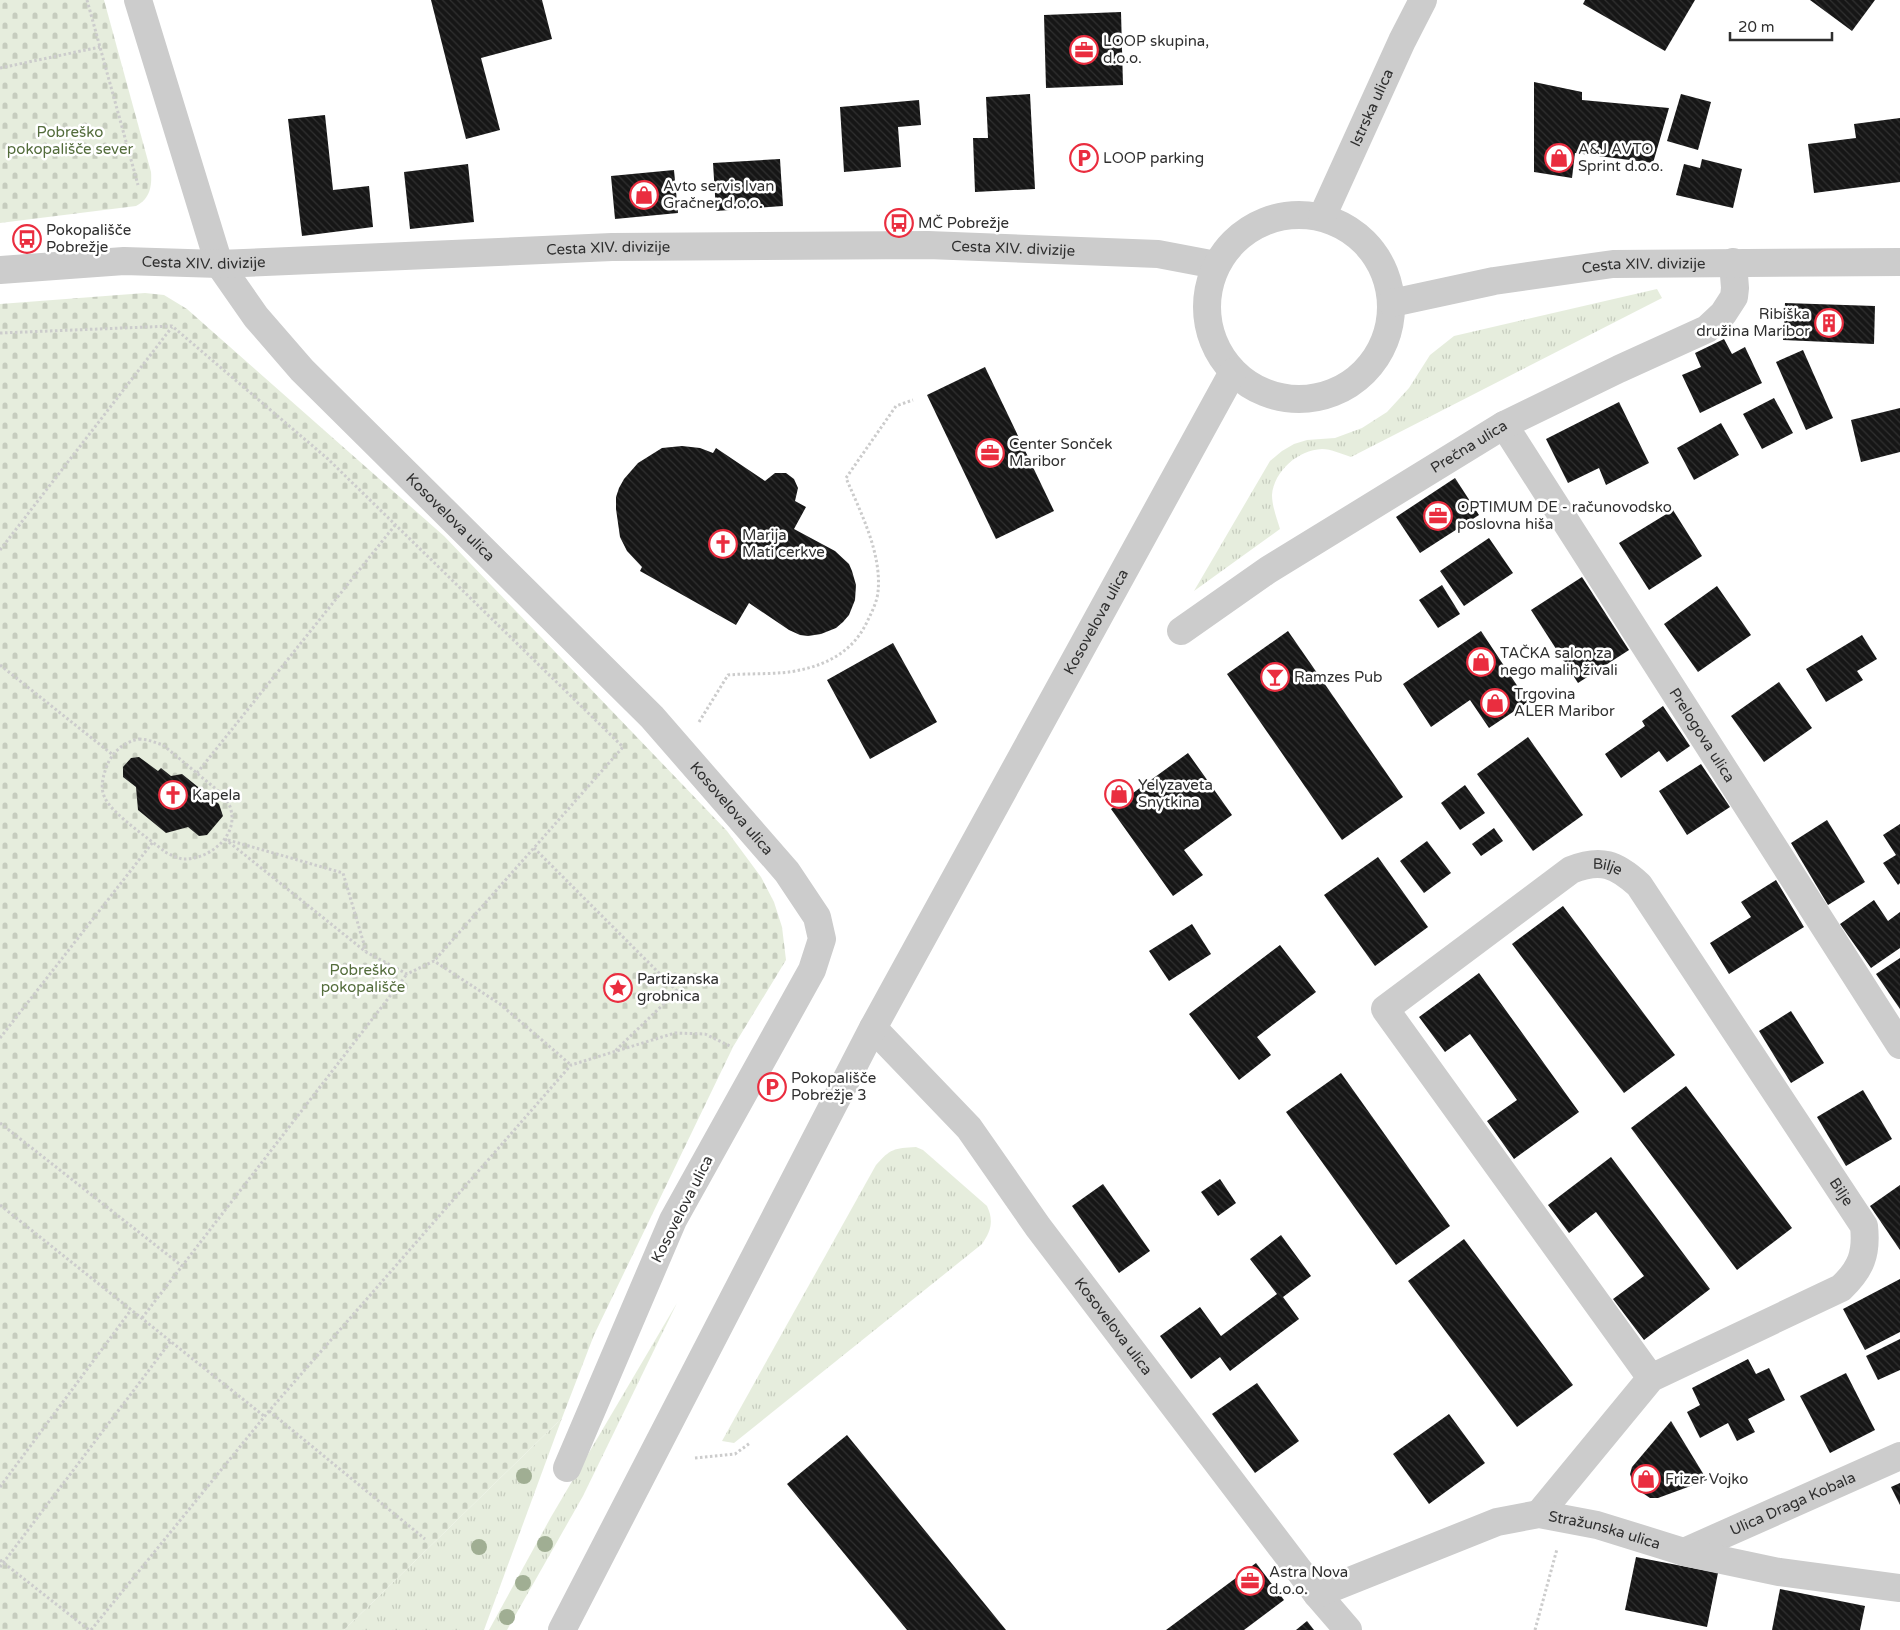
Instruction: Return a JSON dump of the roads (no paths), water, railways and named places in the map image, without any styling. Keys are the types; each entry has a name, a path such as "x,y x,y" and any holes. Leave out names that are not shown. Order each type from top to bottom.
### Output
{"street":[{"name":"Istrska ulica","path":"1322,217 1402,41 1423,0"},
{"name":"Kosovelova ulica","path":"144,2 219,264 256,317 302,370 652,717 787,872 816,917 822,939 812,970 673,1220 567,1468"},
{"path":"1292,214 1322,217 1355,232 1371,248 1386,276 1392,303 1385,340 1369,367 1341,390 1308,399 1275,396 1233,372 1225,363 1211,337 1206,304 1216,265 1237,238 1263,221 1292,214"},
{"name":"Cesta XIV. divizije","path":"0,270 124,261 219,264 612,247 928,245 1158,254 1216,265"},
{"name":"Prečna ulica","path":"1181,631 1268,570 1504,425 1707,329 1723,314 1734,297 1733,262"},
{"name":"Cesta XIV. divizije","path":"1392,303 1494,280 1613,264 1900,262"},
{"name":"Kosovelova ulica","path":"562,1630 873,1028 1233,372"},
{"name":"Prelogova ulica","path":"1504,425 1900,1045"},
{"name":"Bilje","path":"1552,1517 1651,1378 1841,1288 1859,1267 1866,1242 1864,1226 1639,885 1626,873 1605,864 1588,863 1571,870 1385,1010 1651,1378"},
{"name":"Kosovelova ulica","path":"873,1028 969,1128 1038,1227 1318,1594 1348,1630"},
{"name":"Ulica Draga Kobala","path":"1684,1552 1900,1456"},
{"name":"Stražunska ulica","path":"1318,1594 1497,1522 1552,1517 1597,1525 1684,1552 1779,1572 1900,1588"}],"place":[{"name":"LOOP skupina, d.o.o.","path":"1084,50"},
{"name":"LOOP parking","path":"1084,158"},
{"name":"A&J AVTO Sprint d.o.o.","path":"1559,158"},
{"name":"Avto servis Ivan Gračner d.o.o.","path":"644,195"},
{"name":"MČ Pobrežje","path":"899,223"},
{"name":"Pokopališče Pobrežje","path":"27,239"},
{"name":"Ribiška družina Maribor","path":"1829,323"},
{"name":"Center Sonček Maribor","path":"990,453"},
{"name":"OPTIMUM DE - računovodsko poslovna hiša","path":"1438,516"},
{"name":"Marija Mati cerkve","path":"723,544"},
{"name":"TAČKA salon za nego malih živali","path":"1481,662"},
{"name":"Ramzes Pub","path":"1275,677"},
{"name":"Trgovina ALER Maribor","path":"1495,703"},
{"name":"Yelyzaveta Snytkina","path":"1119,794"},
{"name":"Kapela","path":"173,795"},
{"name":"Partizanska grobnica","path":"618,988"},
{"name":"Pokopališče Pobrežje 3","path":"772,1087"},
{"name":"Frizer Vojko","path":"1646,1479"},
{"name":"Astra Nova d.o.o.","path":"1250,1581"}],"park label":[{"name":"Pobreško pokopališče sever","path":"70,140"},
{"name":"Pobreško pokopališče","path":"363,978"}]}
